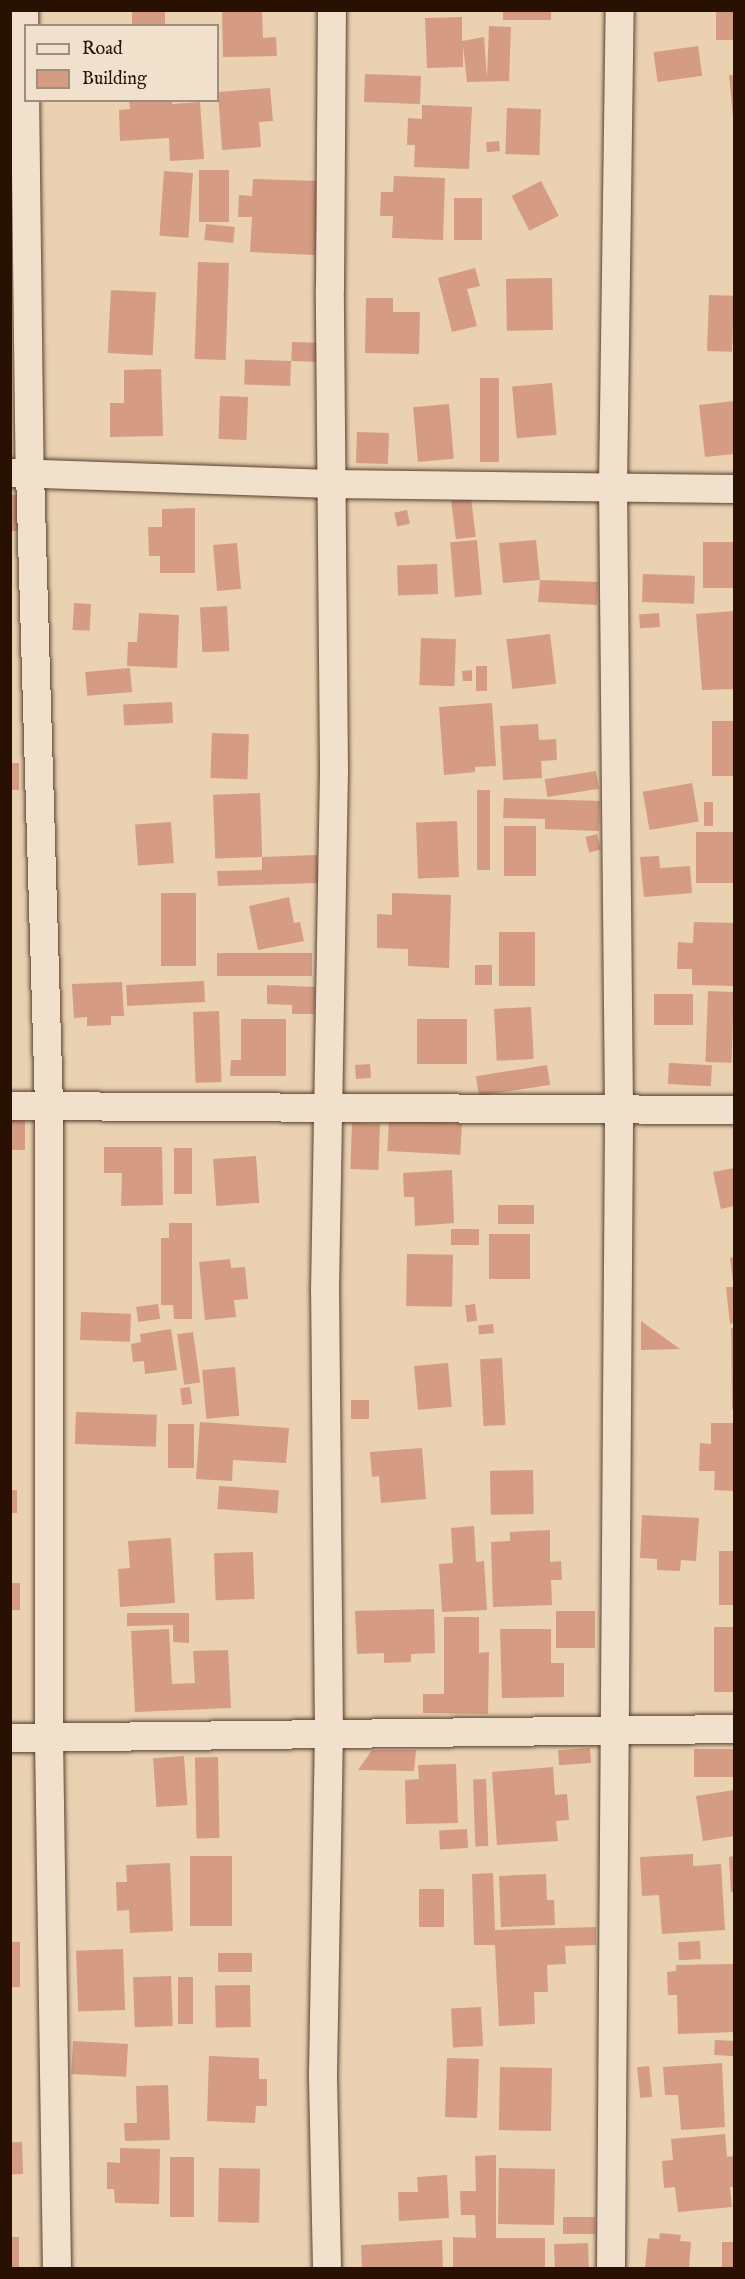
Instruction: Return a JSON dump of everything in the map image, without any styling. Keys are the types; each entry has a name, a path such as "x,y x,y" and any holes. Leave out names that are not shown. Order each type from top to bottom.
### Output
{"street":[{"path":"24,10 20,473 49,1106 48,1738 57,2268"},
{"path":"327,2268 323,2074 329,1736 325,1291 334,772 331,484 332,10"},
{"path":"612,2268 619,1110 614,488 620,10"},
{"path":"20,473 331,484 735,489"},
{"path":"10,1106 735,1110"},
{"path":"10,1738 329,1736 735,1729"}],"building":[{"path":"132,10 165,10 165,24 132,24"},
{"path":"222,10 262,10 263,38 276,37 277,56 223,57"},
{"path":"503,10 551,10 551,20 503,20"},
{"path":"716,10 734,10 734,40 716,40"},
{"path":"462,17 462,41 484,37 487,78 489,26 511,27 509,81 467,82 463,45 463,67 427,68 425,18"},
{"path":"698,46 702,76 658,82 653,52"},
{"path":"365,74 421,76 420,104 364,102"},
{"path":"729,75 734,75 734,116 733,116"},
{"path":"270,88 273,121 259,122 261,147 222,150 219,92"},
{"path":"129,102 172,102 172,104 200,102 204,159 170,161 169,138 120,141 119,110 130,109"},
{"path":"422,105 472,107 469,169 414,167 415,145 407,145 408,118 422,119"},
{"path":"507,108 541,109 539,155 505,154"},
{"path":"499,141 500,151 487,152 486,142"},
{"path":"199,170 229,170 229,222 199,222"},
{"path":"164,171 193,173 188,238 159,236"},
{"path":"394,176 445,178 443,240 392,238 393,216 380,216 381,192 393,192"},
{"path":"253,179 319,181 315,255 250,252 252,217 238,217 239,195 252,196"},
{"path":"541,181 559,216 529,231 512,196"},
{"path":"454,198 482,198 482,240 454,240"},
{"path":"206,224 235,227 233,243 204,240"},
{"path":"198,262 229,263 226,360 195,359"},
{"path":"475,268 480,286 467,289 477,326 452,332 438,278"},
{"path":"552,278 553,330 507,331 506,279"},
{"path":"111,290 156,292 153,355 108,353"},
{"path":"709,295 734,296 732,352 707,351"},
{"path":"366,298 393,298 393,312 420,312 419,354 365,353"},
{"path":"292,342 323,343 322,362 291,361"},
{"path":"245,359 291,361 290,386 244,384"},
{"path":"161,369 163,436 110,437 110,403 124,403 124,370"},
{"path":"480,378 499,378 499,462 480,462"},
{"path":"552,383 557,435 517,438 512,386"},
{"path":"220,396 248,397 246,440 218,439"},
{"path":"734,401 734,454 705,457 699,405"},
{"path":"449,404 454,459 418,462 413,407"},
{"path":"357,432 389,433 388,464 356,463"},
{"path":"10,495 21,495 21,531 10,531"},
{"path":"471,498 476,537 456,539 451,500"},
{"path":"195,508 195,573 160,573 160,556 149,556 148,527 162,527 162,509"},
{"path":"407,510 410,524 397,526 394,513"},
{"path":"477,540 482,595 455,597 450,542"},
{"path":"536,540 540,580 503,583 499,543"},
{"path":"703,542 734,542 734,588 703,588"},
{"path":"237,543 241,589 217,591 213,545"},
{"path":"437,564 438,594 398,595 397,565"},
{"path":"643,574 695,576 694,604 642,602"},
{"path":"540,580 598,582 597,605 538,602"},
{"path":"74,603 91,604 90,631 73,630"},
{"path":"227,606 229,651 202,652 200,607"},
{"path":"734,611 734,689 702,690 696,614"},
{"path":"139,613 179,615 177,668 127,666 128,642 137,642"},
{"path":"659,613 660,627 640,628 639,614"},
{"path":"550,634 556,684 512,689 506,639"},
{"path":"421,638 456,639 454,686 419,685"},
{"path":"476,666 487,666 487,691 476,691"},
{"path":"130,668 132,692 87,696 85,672"},
{"path":"472,670 472,681 463,681 462,671"},
{"path":"172,702 173,723 124,726 123,705"},
{"path":"492,703 496,766 475,767 475,772 444,775 439,707"},
{"path":"712,721 734,721 734,776 712,776"},
{"path":"538,724 539,740 556,739 557,760 541,761 542,778 503,780 500,726"},
{"path":"212,733 249,734 247,779 210,778"},
{"path":"10,763 19,763 19,790 10,790"},
{"path":"596,771 599,789 547,797 545,779"},
{"path":"692,783 699,821 650,830 643,792"},
{"path":"477,790 490,790 490,870 477,870"},
{"path":"260,793 262,857 215,859 213,795"},
{"path":"504,798 600,801 599,831 545,829 545,819 503,818"},
{"path":"704,802 713,802 713,826 704,826"},
{"path":"457,821 459,877 418,878 416,822"},
{"path":"171,822 174,863 138,865 135,825"},
{"path":"504,826 536,826 536,876 504,876"},
{"path":"696,832 734,832 734,883 696,883"},
{"path":"597,834 601,850 589,852 585,837"},
{"path":"317,855 318,883 218,886 217,871 262,870 262,857"},
{"path":"659,856 660,868 690,866 692,893 644,897 640,857"},
{"path":"161,893 196,893 196,966 161,966"},
{"path":"392,893 451,895 449,968 408,966 408,949 377,948 377,914 392,915"},
{"path":"289,897 294,923 300,922 304,941 258,950 249,906"},
{"path":"694,922 734,923 734,986 692,985 692,969 677,969 678,942 693,943"},
{"path":"499,932 535,932 535,986 499,986"},
{"path":"217,953 312,953 312,976 217,976"},
{"path":"475,965 492,965 492,985 475,985"},
{"path":"204,981 205,1002 127,1006 126,985"},
{"path":"122,982 124,1016 111,1016 111,1025 87,1026 87,1017 74,1018 72,984"},
{"path":"267,985 315,987 314,1014 292,1014 292,1005 267,1004"},
{"path":"708,991 734,992 732,1063 706,1062"},
{"path":"654,994 693,994 693,1025 654,1025"},
{"path":"531,1007 534,1059 497,1061 494,1009"},
{"path":"219,1011 221,1082 195,1083 193,1012"},
{"path":"241,1019 286,1019 286,1076 230,1076 231,1060 241,1060"},
{"path":"417,1019 467,1019 467,1064 417,1064"},
{"path":"669,1063 712,1065 711,1086 668,1084"},
{"path":"370,1064 371,1078 356,1079 355,1065"},
{"path":"547,1065 550,1085 479,1096 476,1076"},
{"path":"10,1119 25,1119 25,1150 10,1150"},
{"path":"389,1120 462,1124 460,1155 387,1151"},
{"path":"352,1123 380,1124 378,1170 350,1169"},
{"path":"104,1147 162,1147 163,1205 121,1206 122,1173 104,1173"},
{"path":"174,1148 192,1148 192,1194 174,1194"},
{"path":"256,1156 259,1203 216,1206 213,1159"},
{"path":"734,1168 734,1206 721,1209 713,1172"},
{"path":"452,1170 454,1223 415,1226 414,1197 404,1197 403,1173"},
{"path":"498,1205 534,1205 534,1224 498,1224"},
{"path":"169,1223 192,1223 192,1319 174,1319 173,1305 161,1305 161,1238 169,1238"},
{"path":"451,1229 479,1229 479,1245 451,1245"},
{"path":"489,1234 530,1234 530,1279 489,1279"},
{"path":"407,1254 453,1255 452,1307 406,1306"},
{"path":"734,1257 734,1282 733,1282 730,1258"},
{"path":"230,1259 231,1268 245,1267 248,1299 234,1300 236,1317 205,1320 199,1262"},
{"path":"726,1287 734,1287 734,1323 730,1324"},
{"path":"158,1304 160,1319 138,1322 136,1307"},
{"path":"475,1304 477,1321 467,1322 465,1305"},
{"path":"81,1312 131,1314 130,1342 80,1340"},
{"path":"641,1321 680,1349 641,1350"},
{"path":"493,1324 494,1333 479,1335 478,1326"},
{"path":"731,1328 734,1328 734,1409 732,1409"},
{"path":"171,1329 177,1370 145,1374 144,1361 133,1362 131,1344 141,1342 140,1334"},
{"path":"193,1332 200,1383 184,1385 177,1334"},
{"path":"502,1358 506,1425 484,1426 480,1359"},
{"path":"448,1363 452,1407 418,1410 414,1366"},
{"path":"235,1367 239,1416 206,1419 202,1370"},
{"path":"190,1387 192,1404 182,1405 180,1388"},
{"path":"351,1400 369,1400 369,1419 351,1419"},
{"path":"76,1412 157,1415 156,1447 75,1444"},
{"path":"200,1422 289,1428 286,1463 233,1460 232,1481 196,1479"},
{"path":"711,1423 734,1423 734,1491 714,1490 715,1471 699,1471 700,1443 711,1444"},
{"path":"168,1424 194,1424 194,1468 168,1468"},
{"path":"422,1448 426,1499 381,1503 379,1476 372,1477 370,1452"},
{"path":"533,1470 534,1514 491,1515 490,1471"},
{"path":"219,1486 279,1490 277,1513 217,1509"},
{"path":"10,1490 17,1490 17,1513 10,1513"},
{"path":"642,1515 699,1518 696,1561 681,1560 680,1571 657,1570 657,1559 640,1558"},
{"path":"474,1526 476,1562 484,1561 487,1610 442,1612 439,1564 453,1563 451,1528"},
{"path":"550,1530 550,1562 561,1561 562,1580 551,1580 552,1605 493,1607 491,1542 510,1541 510,1532"},
{"path":"171,1538 175,1603 120,1607 118,1569 130,1568 128,1541"},
{"path":"719,1551 734,1551 734,1605 719,1605"},
{"path":"253,1552 255,1599 216,1600 214,1553"},
{"path":"10,1583 20,1583 20,1610 10,1610"},
{"path":"434,1609 435,1653 411,1654 411,1662 384,1663 384,1653 357,1654 355,1611"},
{"path":"556,1611 595,1611 595,1648 556,1648"},
{"path":"127,1613 189,1613 189,1643 173,1642 173,1625 127,1626"},
{"path":"444,1617 479,1617 479,1653 489,1652 488,1714 423,1713 423,1694 444,1694"},
{"path":"714,1627 734,1627 734,1692 714,1692"},
{"path":"169,1629 172,1684 195,1683 193,1651 228,1650 231,1708 135,1712 131,1631"},
{"path":"500,1629 551,1629 551,1663 564,1663 564,1697 502,1698"},
{"path":"590,1748 591,1763 559,1765 558,1750"},
{"path":"694,1749 733,1749 733,1777 694,1777"},
{"path":"372,1750 416,1750 414,1771 358,1770"},
{"path":"184,1756 187,1805 156,1807 153,1758"},
{"path":"195,1757 218,1757 219,1838 196,1838"},
{"path":"456,1764 458,1823 406,1824 405,1780 419,1779 418,1765"},
{"path":"553,1767 555,1795 567,1794 569,1820 556,1821 558,1841 497,1845 492,1772"},
{"path":"473,1779 486,1779 488,1846 475,1846"},
{"path":"734,1790 734,1836 703,1841 696,1796"},
{"path":"467,1829 468,1848 440,1849 439,1830"},
{"path":"693,1854 693,1866 721,1864 725,1930 662,1934 659,1895 642,1896 640,1857"},
{"path":"190,1856 232,1856 232,1926 190,1926"},
{"path":"734,1856 734,1892 731,1892 729,1857"},
{"path":"170,1863 173,1931 130,1933 129,1910 117,1911 116,1882 127,1882 126,1865"},
{"path":"493,1873 495,1930 596,1927 596,1945 565,1946 566,1964 547,1965 548,1992 534,1992 535,2024 499,2026 495,1945 474,1945 472,1874"},
{"path":"546,1874 547,1900 554,1900 555,1925 501,1927 499,1876"},
{"path":"419,1889 444,1889 444,1927 419,1927"},
{"path":"700,1941 701,1959 679,1960 678,1942"},
{"path":"10,1942 20,1942 20,1987 10,1987"},
{"path":"123,1949 125,2010 78,2012 76,1951"},
{"path":"218,1953 252,1953 252,1972 218,1972"},
{"path":"734,1964 734,2032 678,2034 677,1995 668,1995 667,1972 676,1971 676,1965"},
{"path":"171,1976 173,2026 135,2027 133,1977"},
{"path":"178,1977 193,1977 193,2024 178,2024"},
{"path":"250,1985 251,2027 216,2028 215,1986"},
{"path":"481,2007 483,2046 453,2048 451,2009"},
{"path":"715,2040 734,2041 733,2056 714,2055"},
{"path":"73,2041 128,2044 126,2077 71,2074"},
{"path":"209,2056 259,2058 259,2079 267,2079 267,2106 256,2106 255,2123 207,2121"},
{"path":"447,2058 479,2059 477,2118 445,2117"},
{"path":"722,2063 725,2127 681,2130 678,2095 665,2095 663,2067"},
{"path":"649,2066 652,2097 640,2098 637,2067"},
{"path":"500,2067 552,2068 551,2131 499,2130"},
{"path":"168,2085 170,2140 125,2141 124,2123 137,2123 136,2086"},
{"path":"725,2134 727,2157 734,2156 734,2187 730,2187 732,2207 678,2212 675,2187 664,2188 662,2161 673,2160 671,2139"},
{"path":"10,2142 22,2142 23,2174 11,2174"},
{"path":"120,2148 160,2149 159,2204 115,2203 114,2189 107,2189 107,2162 120,2163"},
{"path":"496,2155 496,2238 545,2238 545,2268 453,2268 453,2237 476,2238 475,2215 461,2215 460,2191 476,2191 475,2156"},
{"path":"170,2157 194,2157 194,2217 170,2217"},
{"path":"219,2168 260,2169 259,2223 218,2222"},
{"path":"499,2168 555,2169 554,2225 498,2224"},
{"path":"447,2175 449,2218 399,2221 398,2192 418,2192 417,2177"},
{"path":"563,2217 595,2217 595,2234 563,2234"},
{"path":"660,2233 681,2235 680,2241 691,2242 689,2268 645,2268 648,2238 659,2239"},
{"path":"10,2237 19,2237 19,2268 10,2268"},
{"path":"442,2240 443,2268 362,2268 361,2245"},
{"path":"722,2242 734,2242 734,2268 722,2268"},
{"path":"588,2243 589,2268 555,2268 554,2244"}]}
